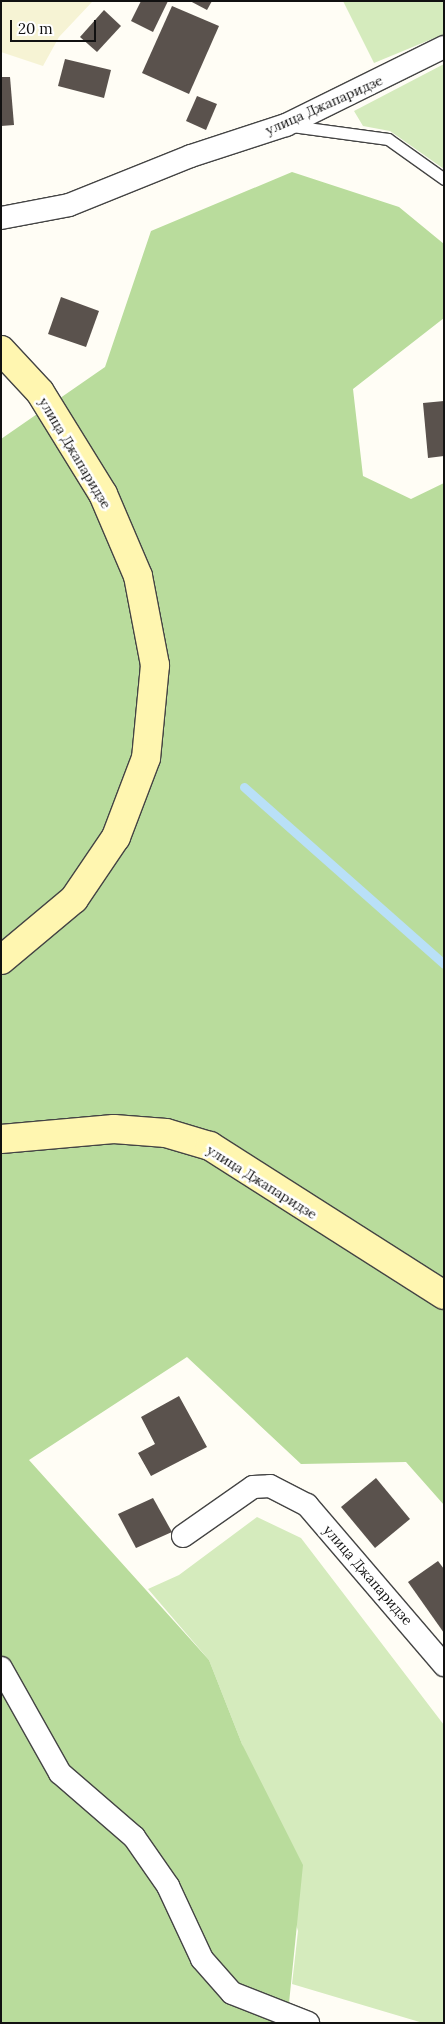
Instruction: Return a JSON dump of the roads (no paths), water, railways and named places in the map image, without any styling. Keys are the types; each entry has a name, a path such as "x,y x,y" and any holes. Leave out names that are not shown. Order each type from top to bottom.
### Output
{"street":[{"name":"улица Джапаридзе","path":"1,218 69,205 192,156 286,125 444,47"},
{"name":"улица Джапаридзе","path":"1,350 40,392 103,494 138,576 155,665 146,758 116,837 74,899 1,960"},
{"name":"улица Джапаридзе","path":"1,1139 114,1130 166,1133 210,1146 444,1294"},
{"name":"улица Джапаридзе","path":"183,1536 253,1487 270,1486 307,1505 444,1665"},
{"path":"1,1668 60,1773 134,1837 168,1886 202,1959 232,1994 308,2023"}],"lane":[{"path":"286,125 388,139 444,179"}],"waterway":[{"path":"244,787 444,964"}]}
